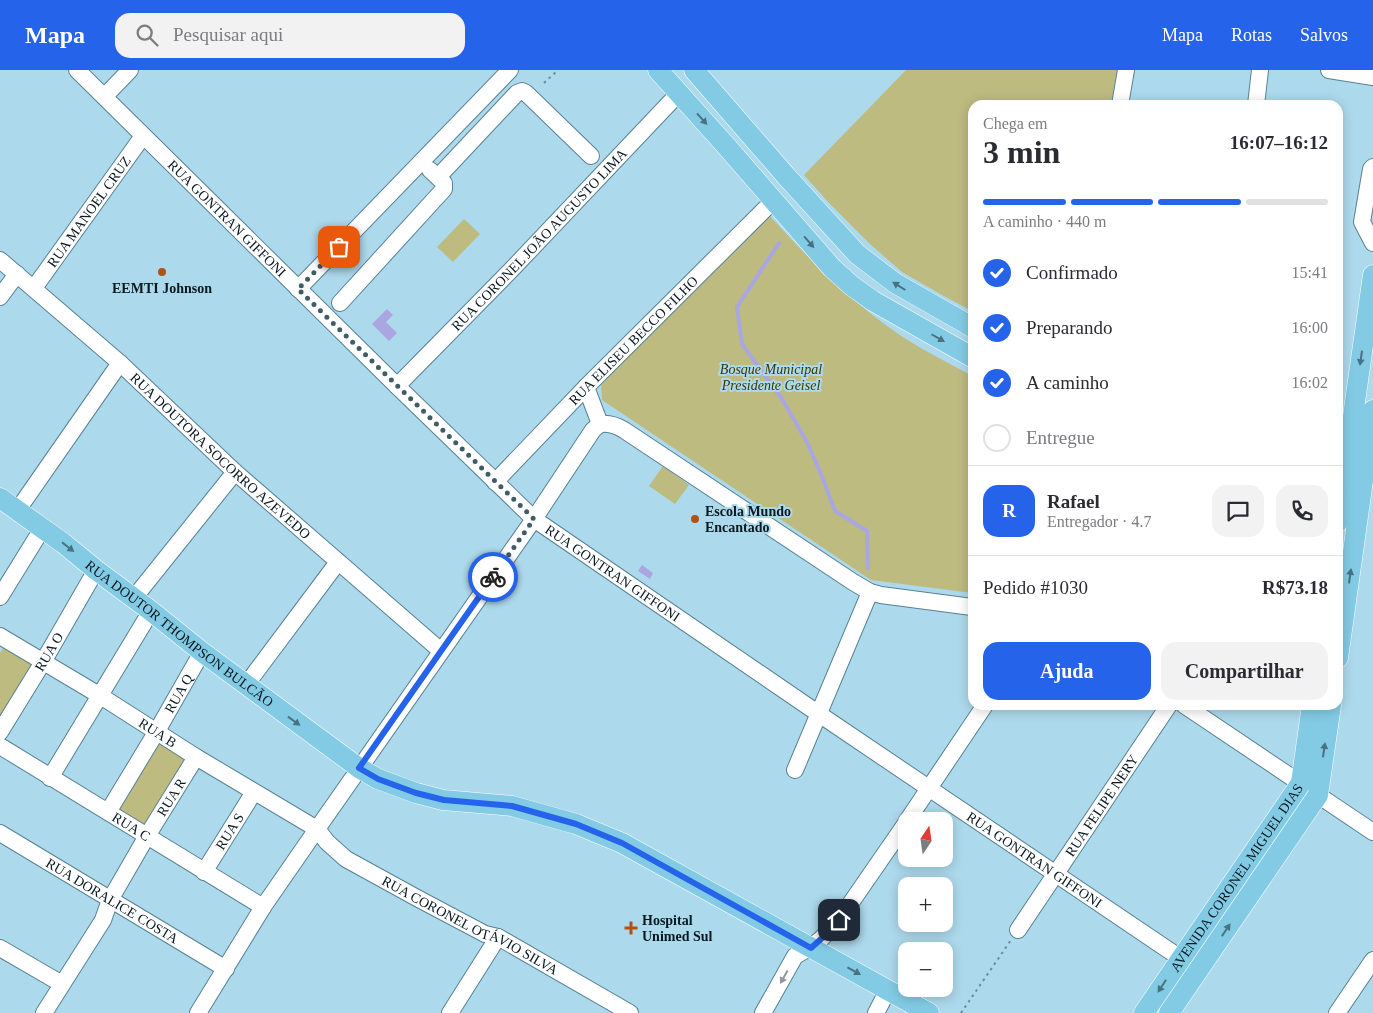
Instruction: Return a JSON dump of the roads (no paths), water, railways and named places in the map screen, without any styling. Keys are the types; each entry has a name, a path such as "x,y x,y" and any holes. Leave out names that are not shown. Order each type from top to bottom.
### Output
{"main road":[{"path":"658,70 832,268 873,301 968,355"},
{"path":"699,72 746,130 857,254 895,283 968,325"},
{"path":"728,148 746,130"},
{"path":"769,196 786,176"},
{"path":"1343,439 1373,275"},
{"path":"1343,607 1370,452 1373,410"},
{"path":"1343,439 1371,433"},
{"path":"1343,439 1370,452"},
{"name":"RUA DOUTOR THOMPSON BULCÃO","path":"0,498 246,685 359,768 378,779 416,793 444,800 512,806 576,824 622,843 929,1013"},
{"name":"AVENIDA CORONEL MIGUEL DIAS","path":"1144,1013 1301,783 1311,710"},
{"name":"AVENIDA CORONEL MIGUEL DIAS","path":"1169,1013 1318,795 1330,710"}],"street":[{"name":"RUA GONTRAN GIFFONI","path":"77,70 534,519 1198,970"},
{"path":"104,96 130,70"},
{"path":"298,289 510,70"},
{"path":"1121,100 1126,70"},
{"path":"1257,100 1260,70"},
{"path":"1329,70 1373,77"},
{"path":"438,177 517,93 522,91 591,156"},
{"name":"RUA CORONEL JOÃO AUGUSTO LIMA","path":"397,386 679,93"},
{"name":"RUA MANOEL CRUZ","path":"34,288 143,136"},
{"path":"340,302 442,192 444,186 438,177 420,162"},
{"path":"1373,168 1371,169 1362,222 1373,244"},
{"name":"RUA ELISEU BECCO FILHO","path":"496,482 769,196"},
{"name":"RUA DOUTORA SOCORRO AZEVEDO","path":"0,260 120,363 234,472 441,651"},
{"path":"0,297 18,274"},
{"path":"17,511 120,363"},
{"path":"586,387 600,424"},
{"path":"198,1013 263,908 534,519 593,430 600,424 617,425 870,592 900,598 968,606"},
{"path":"134,598 234,472"},
{"path":"0,597 42,529"},
{"path":"246,685 338,562"},
{"name":"RUA O","path":"0,732 96,570"},
{"path":"795,770 870,592"},
{"path":"50,778 151,611"},
{"name":"RUA B","path":"1,640 99,695 196,758 317,829"},
{"name":"RUA Q","path":"108,812 202,652"},
{"path":"914,812 982,710"},
{"name":"RUA FELIPE NERY","path":"1018,930 1166,710"},
{"path":"1192,710 1373,832"},
{"name":"RUA C","path":"0,746 263,908"},
{"name":"RUA R","path":"44,1013 103,920 110,900 147,836 196,758"},
{"name":"RUA S","path":"204,872 254,792"},
{"name":"RUA CORONEL OTÁVIO SILVA","path":"317,829 327,842 346,859 485,934 498,937 630,1013"},
{"name":"RUA DORALICE COSTA","path":"0,833 226,969"},
{"path":"763,1013 795,956 811,948 839,920 898,835"},
{"path":"450,1013 498,937"},
{"path":"0,948 62,984"},
{"path":"1337,1013 1373,960"},
{"path":"876,1013 888,990"}],"waterway":[{"path":"779,243 737,307 742,344 782,399 807,442 835,511 867,531 868,568"}],"place":[{"name":"EEMTI Johnson","path":"162,272"},
{"name":"Escola Mundo Encantado","path":"695,519"},
{"name":"Hospital Unimed Sul","path":"631,928"}],"park label":[{"name":"Bosque Municipal Presidente Geisel","path":"771,378"}]}
